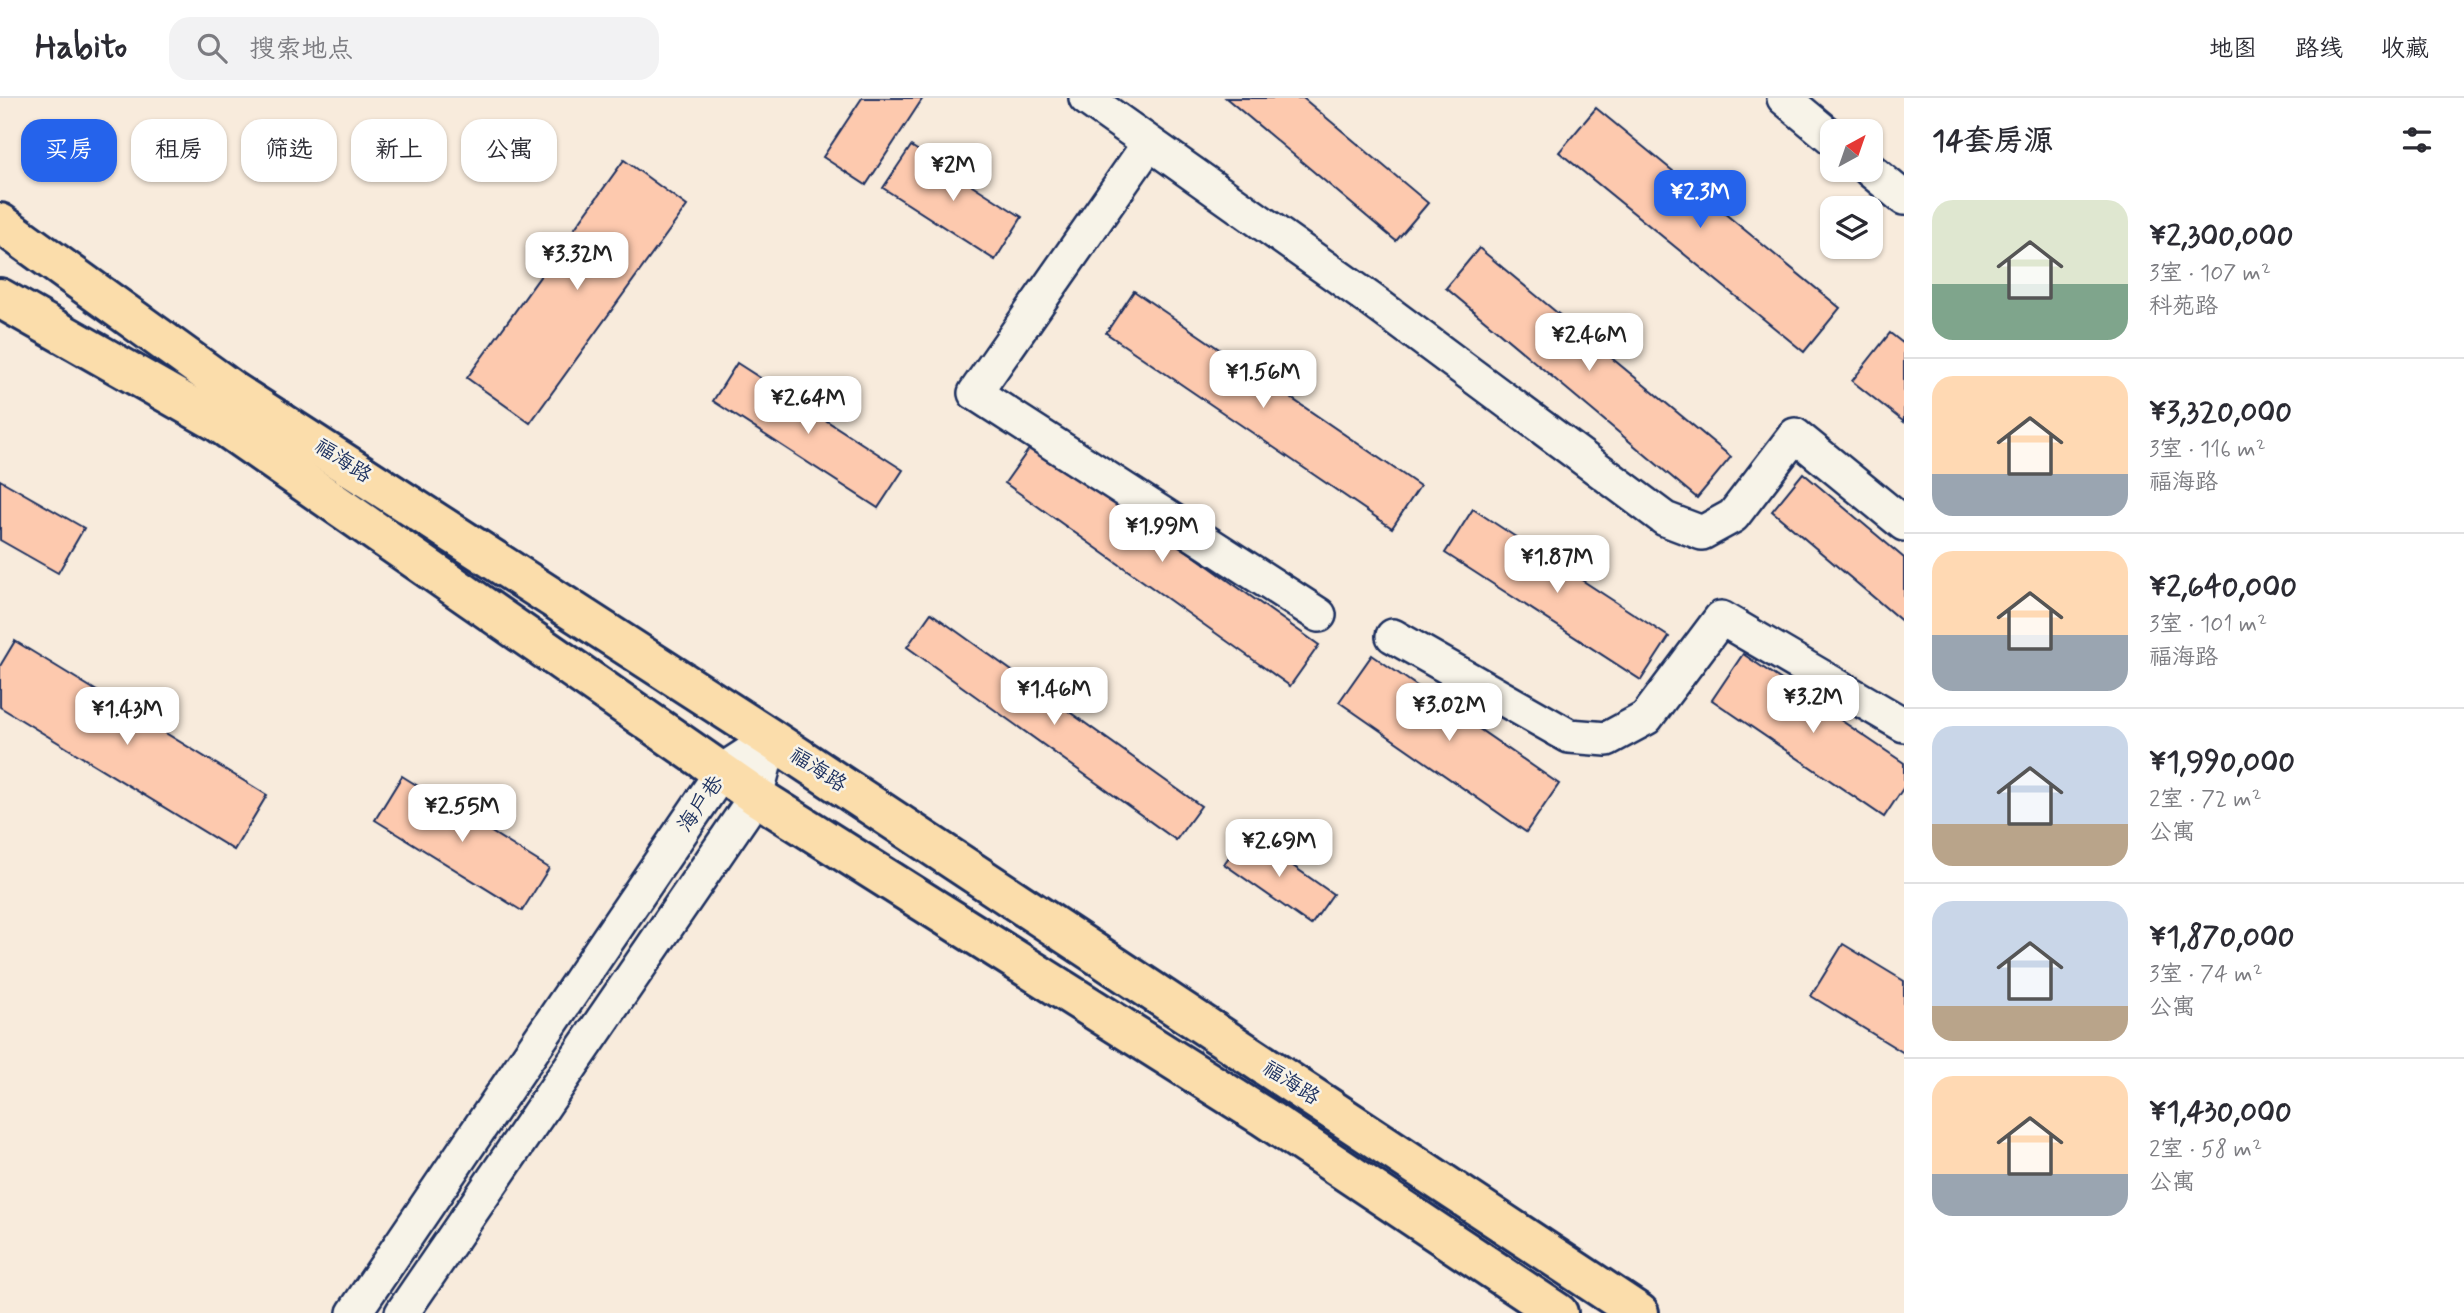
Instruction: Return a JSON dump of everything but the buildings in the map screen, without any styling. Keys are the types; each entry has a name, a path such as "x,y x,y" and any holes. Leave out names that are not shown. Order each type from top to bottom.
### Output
{"main road":[{"name":"福海路","path":"0,223 234,391 771,738 1639,1313"},
{"name":"福海路","path":"0,298 218,422 723,770 756,796 1241,1102 1558,1313"}],"street":[{"path":"1086,98 1148,145 1371,299 1665,519 1702,533 1732,516 1795,435 1904,524"},
{"path":"1784,98 1820,128"},
{"path":"1148,145 975,393 1320,615"},
{"path":"1883,181 1904,198"},
{"path":"1393,636 1569,736 1607,739 1646,718 1721,618 1904,725"},
{"name":"海户巷","path":"354,1313 723,770 771,738"},
{"name":"海户巷","path":"402,1313 756,796 771,738"}]}
